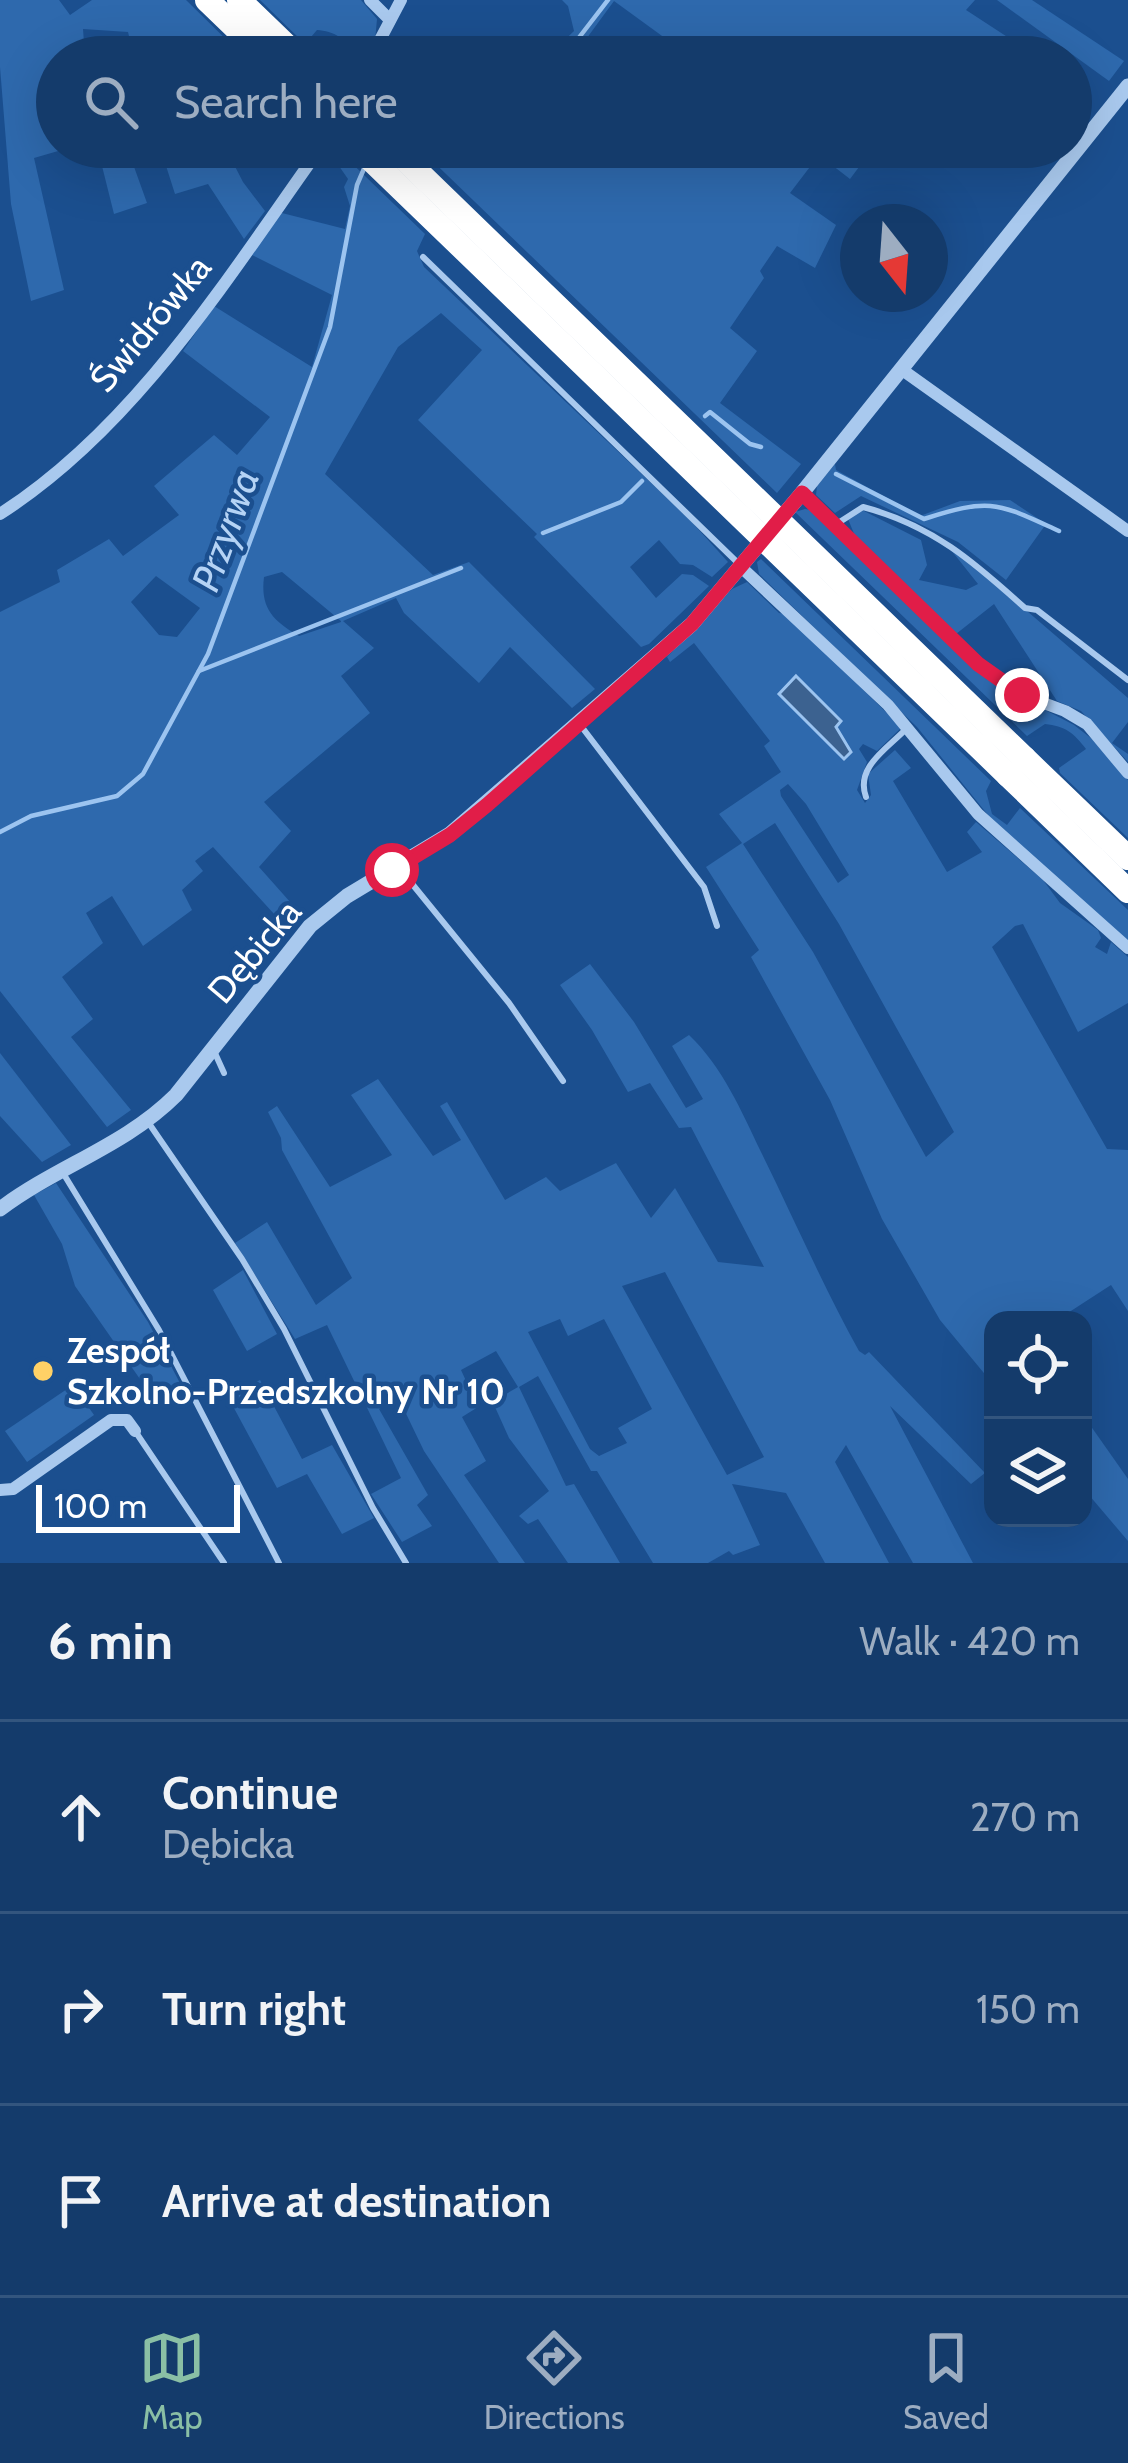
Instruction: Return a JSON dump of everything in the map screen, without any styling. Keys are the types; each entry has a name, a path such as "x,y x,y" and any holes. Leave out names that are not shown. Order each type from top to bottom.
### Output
{"highway":[{"path":"207,0 244,36"},
{"path":"239,0 276,36"},
{"path":"380,168 1016,766 1128,858"},
{"path":"413,168 1016,766 1128,891"}],"street":[{"path":"370,0 390,20"},
{"path":"382,36 401,0"},
{"name":"Dębicka","path":"1092,131 1128,86"},
{"name":"Świdrówka","path":"0,514 64,467 195,327 305,168"},
{"name":"Dębicka","path":"0,1209 148,1122 176,1095 310,926 347,896 450,835 692,624 1062,168"},
{"path":"901,368 1128,531"},
{"path":"802,493 978,664 1022,695 1087,724 1128,773"},
{"path":"741,567 914,732 978,814 1128,948"},
{"path":"0,1490 13,1489 111,1420 127,1420 135,1431"}],"lane":[{"path":"423,257 735,556 741,567"},
{"path":"836,525 863,507 927,531 968,556 1025,608 1037,610 1128,680"},
{"path":"579,723 704,887 717,926"},
{"path":"866,797 865,772 914,732"},
{"path":"398,867 509,1003 563,1081"},
{"path":"212,1048 224,1072"},
{"path":"148,1122 253,1276 406,1563"},
{"path":"61,1170 159,1330 278,1563"},
{"path":"135,1431 224,1563"}],"shaded area":[{"path":"0,0 59,0 70,15 92,0 186,0 223,36 129,36 128,32 83,29 84,36 36,36 34,158 64,290 31,301 11,204 0,67"},
{"path":"260,0 361,0 377,19 375,36 337,36 317,30 312,36 297,36"},
{"path":"562,0 975,0 966,10 1006,36 662,36 614,1 588,36 569,36 574,31"},
{"path":"997,0 1032,0 1086,36 1047,36"},
{"path":"1092,40 1124,61 1109,81 1092,69"},
{"path":"102,168 134,168 147,203 114,214"},
{"path":"167,168 236,168 265,211 244,239 208,184 175,194"},
{"path":"340,168 357,168 425,234 417,251 424,267 689,519 728,562 712,577 693,565 680,564 659,540 630,567 656,598 682,574 709,586 641,647 534,537 537,534 418,420 482,350 441,313 398,347 325,474 433,575 469,562 595,689 572,708 510,647 479,683 404,613 396,598 343,621 374,648 341,676 370,713 264,802 291,831 259,867 299,912 285,926 213,847 195,861 203,871 182,890 192,910 143,946 112,896 86,913 103,943 62,977 93,1019 71,1037 131,1110 107,1127 0,991 0,612 60,582 57,570 109,539 123,556 179,515 154,486 214,435 237,455 270,417 183,351 214,306 312,367 332,295 248,253 278,212 345,229 350,206 344,187 348,179","holes":["282,572 341,621 299,636 271,613 264,577","156,576 200,608 177,637 159,635 131,602"]},
{"path":"440,168 809,168 790,193 836,225 815,268 777,246 760,271 764,278 730,328 757,351 720,403 801,464 777,493"},
{"path":"836,168 858,168 850,179"},
{"path":"835,464 836,470 920,516 960,501 1010,500 1046,524 1006,580 958,542 861,496 835,513 816,495 817,486"},
{"path":"812,510 1001,687 1092,739 1128,780 1128,838 1060,773 1059,768 1086,749 1077,739 1045,724 1027,736 795,512"},
{"path":"864,511 921,540 927,565 919,580 966,590 978,584 951,550 963,556 1128,698 1128,722 1112,743 1128,754 1128,762 1081,711 1057,701 994,604 956,634 855,536 848,519"},
{"path":"761,559 991,781 986,791 992,814 1007,825 1020,808 1128,910 1128,942 992,820 917,727 759,574"},
{"path":"747,582 899,725 877,751 863,744 859,749 867,762 857,790 865,803 871,795 868,774 895,750 911,768 893,781 947,872 982,852 967,832 976,822 1043,880 1060,903 1098,930 1101,938 1095,947 1107,954 1111,942 1128,957 1128,1003 1078,1032 1023,924 992,947 1107,1149 1128,1150 1128,1311 1111,1285 1071,1311 984,1311 984,1373 940,1320 882,1219 830,1100 751,957 759,950 706,867 742,843 719,814 781,772 764,746 770,741 694,643 670,662 667,657 732,589","holes":["788,784 806,804 849,875 838,883 780,790","775,823 839,924 954,1132 926,1157 813,952 743,844"]},
{"path":"796,676 841,721 836,727 851,752 844,759 779,694"},
{"path":"590,964 634,1022 686,1108 703,1099 672,1046 689,1035 712,1061 739,1106 859,1351 869,1352 984,1472 971,1484 890,1406 973,1563 913,1563 846,1445 835,1462 889,1563 825,1563 786,1493 732,1484 760,1545 733,1555 729,1551 708,1563 653,1563 597,1471 591,1471 538,1376 519,1387 566,1486 574,1484 620,1563 568,1563 538,1519 528,1524 519,1516 549,1491 509,1438 495,1407 499,1398 518,1387 496,1351 461,1370 478,1407 462,1417 486,1461 464,1475 525,1563 499,1563 424,1451 398,1397 379,1409 428,1495 417,1505 432,1526 402,1542 371,1494 401,1478 327,1325 295,1339 235,1243 267,1222 316,1305 352,1278 282,1150 268,1112 277,1106 330,1187 392,1155 351,1095 378,1079 433,1156 461,1140 440,1106 447,1102 505,1200 546,1177 560,1191 616,1163 651,1218 675,1188 718,1262 764,1267 691,1127 679,1128 650,1083 628,1092 560,985","holes":["665,1272 764,1457 727,1475 622,1286","560,1319 568,1336 604,1319 652,1409 618,1428 627,1443 599,1456 590,1449 528,1332"]},
{"path":"0,1053 71,1145 42,1162 0,1116"},
{"path":"56,1183 148,1322 182,1387 156,1402 75,1286 62,1244 34,1195"},
{"path":"243,1270 277,1334 247,1351 213,1290"},
{"path":"260,1380 302,1459 332,1445 374,1518 342,1534 307,1474 277,1488 228,1397"},
{"path":"73,1385 94,1415 27,1462 5,1431"},
{"path":"1092,1428 1128,1479 1128,1541 1092,1499"}],"waterway":[{"name":"Przyrwa","path":"580,36 608,0"},
{"name":"Przyrwa","path":"0,832 31,816 117,796 143,774 208,654 330,327 364,168"},
{"path":"705,416 710,412 750,444 761,447"},
{"path":"836,474 924,519 994,506 1059,531"},
{"path":"543,533 621,502 642,481"},
{"path":"199,671 461,568"}],"place":[{"name":"Zespół Szkolno-Przedszkolny Nr 10","path":"43,1371"}],"route":[{"path":"392,870 450,835 487,805 692,624 802,493 978,664 1022,695"}]}
